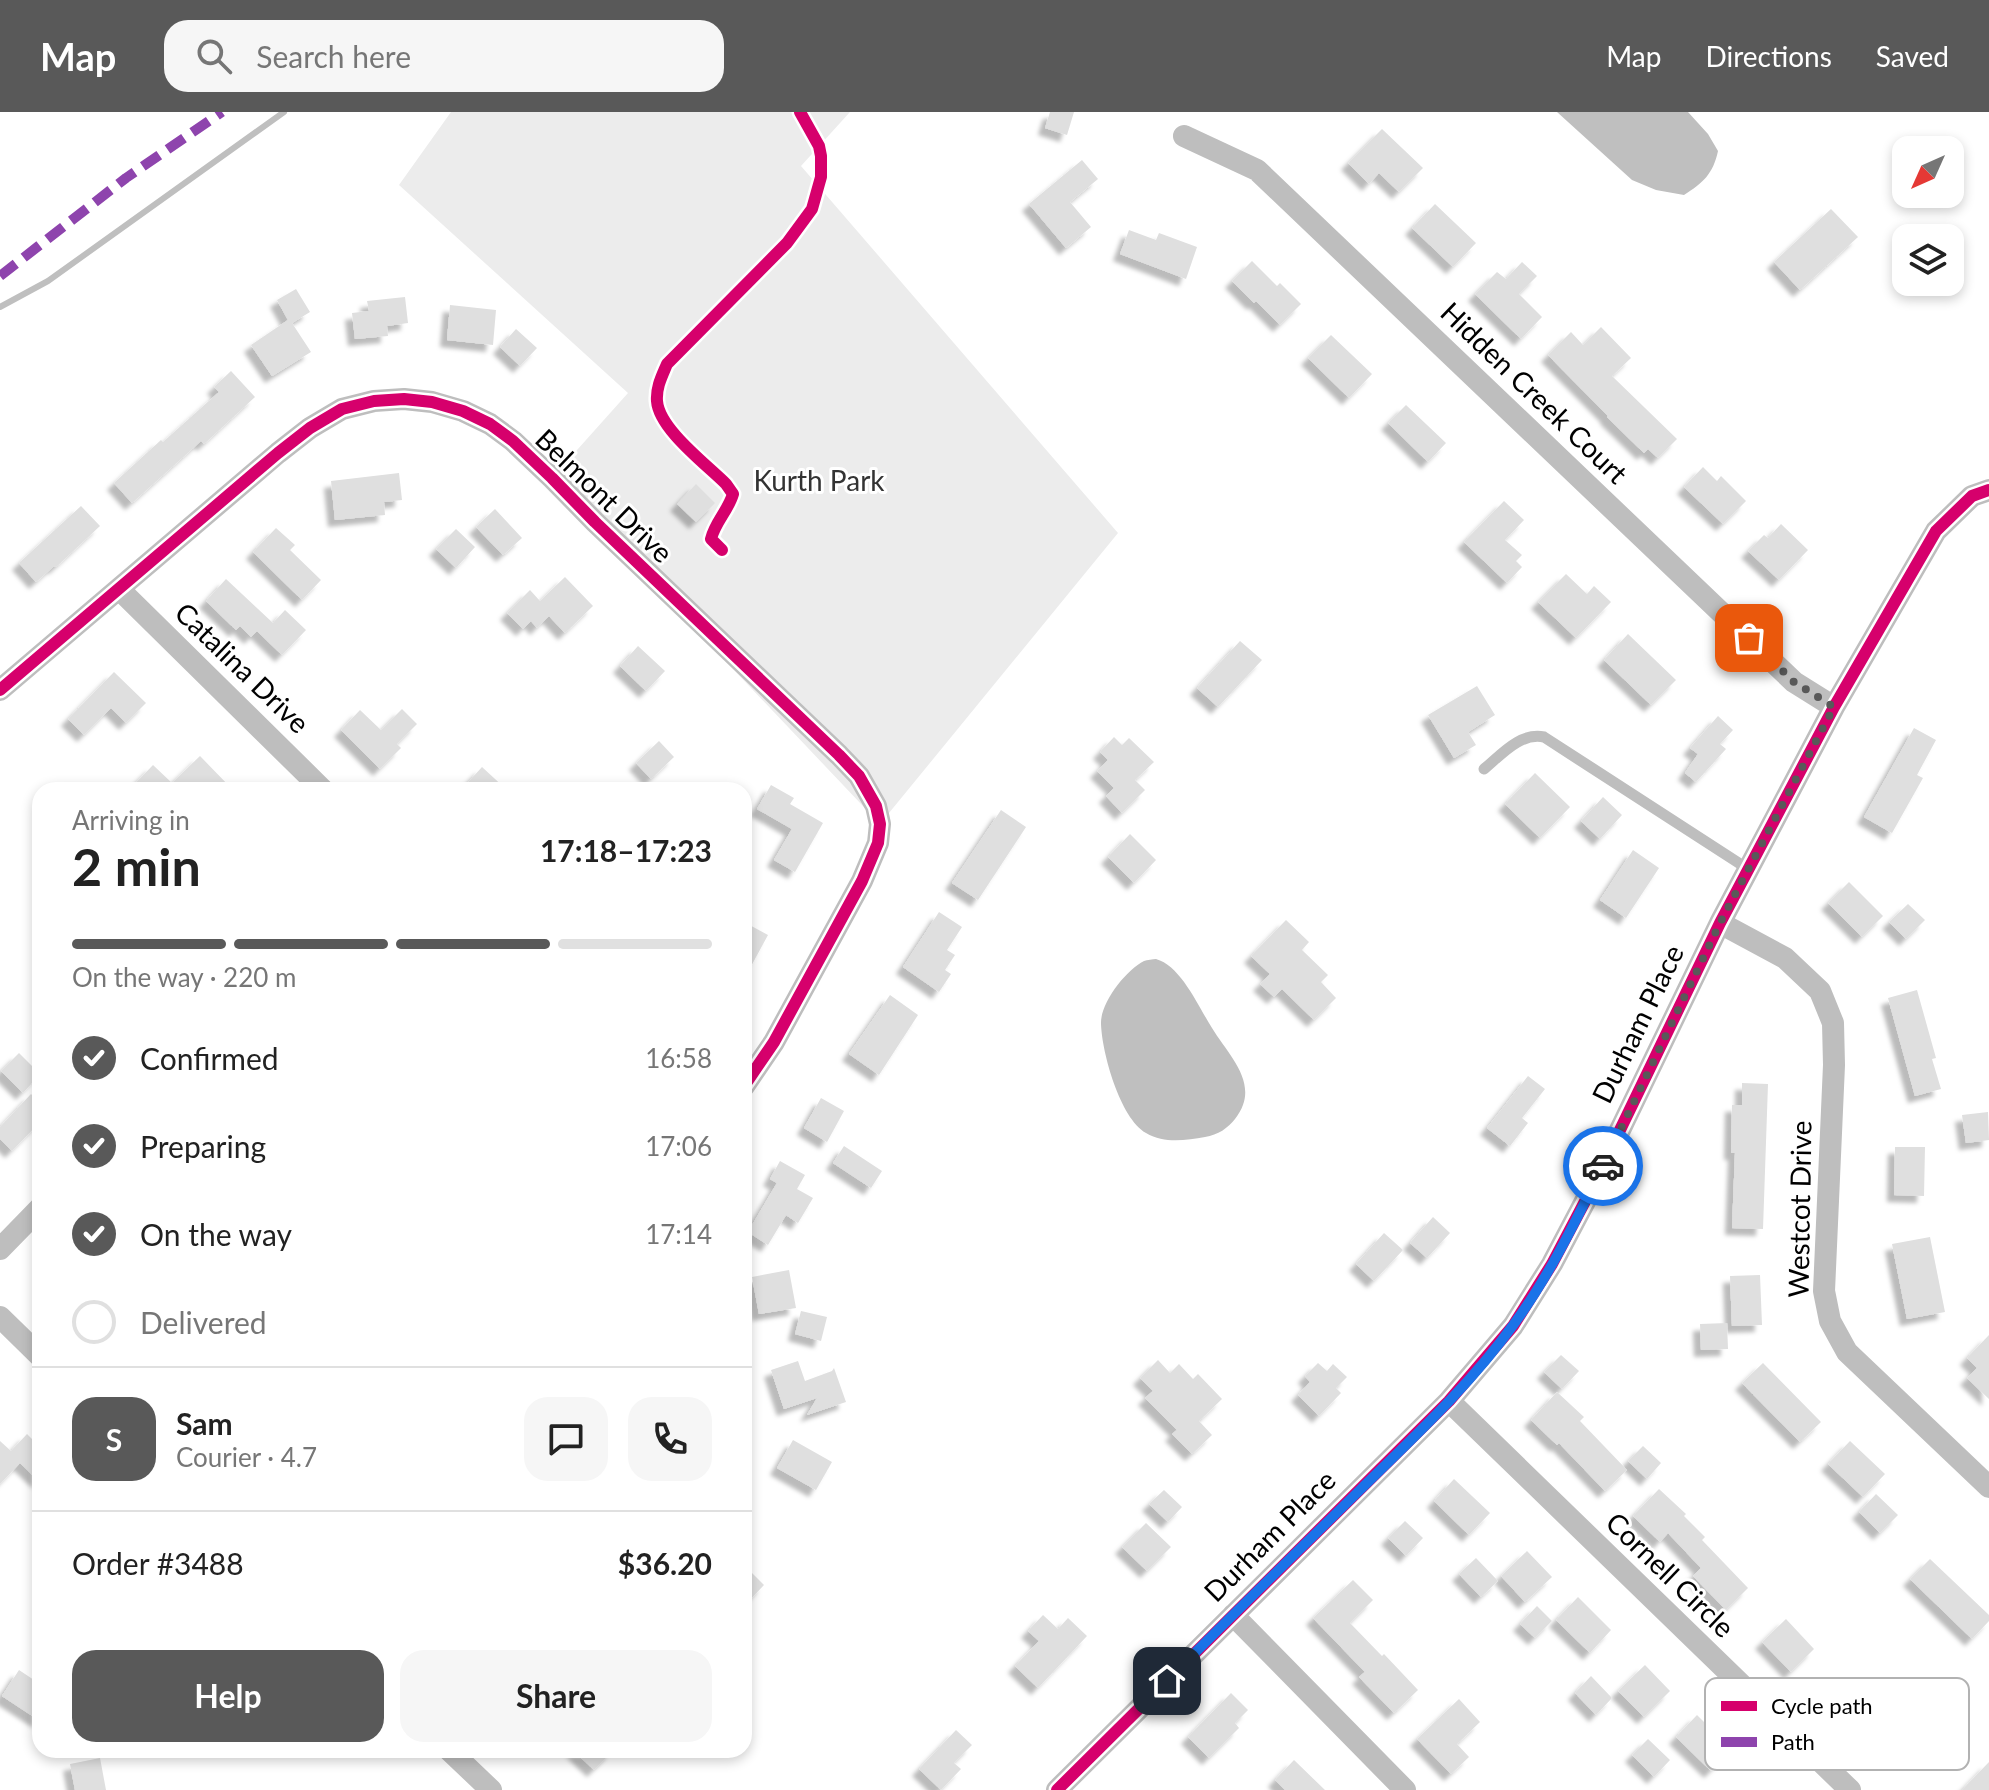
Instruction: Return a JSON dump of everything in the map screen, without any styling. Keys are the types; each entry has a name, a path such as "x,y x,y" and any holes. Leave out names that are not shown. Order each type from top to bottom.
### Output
{"street":[{"name":"Hidden Creek Court","path":"1184,136 1257,170 1794,682 1834,707"},
{"name":"Belmont Drive","path":"0,690 278,453 310,428 342,409 374,401 404,399 432,402 463,411 490,424 513,441 839,755 859,776 876,806 880,824 878,843 862,881 774,1042 752,1074"},
{"name":"Durham Place","path":"1057,1790 1449,1401 1513,1326 1552,1264 1591,1190 1720,923 1834,707 1936,531 1972,496 1989,490"},
{"name":"Catalina Drive","path":"119,589 315,782"},
{"name":"Westcot Drive","path":"1720,923 1785,958 1820,991 1833,1023 1834,1065 1824,1291 1830,1321 1847,1352 1989,1487"},
{"path":"0,1249 32,1216"},
{"path":"0,1317 32,1348"},
{"name":"Cornell Circle","path":"1449,1401 1735,1678"},
{"path":"1233,1615 1405,1790"},
{"path":"457,1758 491,1790"},
{"name":"Cornell Circle","path":"1829,1770 1850,1790"}],"lane":[{"path":"1484,769 1524,737 1544,737 1748,869"}],"green space":[{"name":"Kurth Park","path":"451,112 850,112 801,166 1118,533 880,824 552,478 628,393 399,185"}],"shaded area":[{"path":"1557,112 1688,112 1708,134 1718,151 1716,159 1706,177 1684,195 1656,190 1632,180"},
{"path":"1156,959 1181,978 1234,1060 1244,1083 1242,1106 1235,1119 1214,1135 1176,1140 1161,1139 1146,1133 1128,1114 1114,1084 1102,1036 1105,1007 1115,988 1137,965"}],"building":[{"path":"1050,112 1074,112 1067,135 1045,128"},
{"path":"1382,129 1423,168 1399,192 1379,173 1369,184 1348,163"},
{"path":"1082,160 1098,179 1070,202 1091,227 1066,248 1029,204"},
{"path":"1435,204 1476,243 1453,267 1412,228"},
{"path":"1831,209 1858,237 1800,290 1774,262"},
{"path":"1129,230 1156,240 1159,233 1197,247 1186,279 1120,254"},
{"path":"1252,261 1301,304 1280,325 1232,281"},
{"path":"1522,262 1537,276 1519,294 1542,317 1521,339 1475,294 1497,272 1506,279"},
{"path":"296,289 310,312 292,323 311,352 272,376 251,345 288,320 277,300"},
{"path":"405,297 408,323 387,326 388,336 355,339 352,313 369,311 367,301"},
{"path":"450,305 496,310 493,345 447,340"},
{"path":"1601,327 1631,358 1612,376 1677,439 1658,458 1648,449 1644,453 1548,355 1571,332 1583,345"},
{"path":"516,329 537,348 520,366 500,347"},
{"path":"1331,335 1372,374 1349,398 1308,358"},
{"path":"231,371 255,397 132,503 114,483 219,392 214,387"},
{"path":"1406,405 1446,443 1428,462 1388,423"},
{"path":"1703,467 1717,481 1721,476 1746,501 1723,524 1684,487"},
{"path":"399,473 402,500 384,502 385,515 335,520 331,481"},
{"path":"696,484 715,503 696,522 677,504"},
{"path":"1504,501 1524,520 1505,540 1522,555 1516,561 1522,567 1507,583 1464,542"},
{"path":"81,506 100,526 36,582 19,563"},
{"path":"495,509 522,538 503,555 476,527"},
{"path":"1781,524 1808,550 1779,580 1748,551 1764,535 1768,538"},
{"path":"276,528 295,545 290,550 321,580 302,600 253,552"},
{"path":"456,529 475,547 456,568 436,549"},
{"path":"1566,574 1587,594 1594,586 1611,602 1576,638 1538,602"},
{"path":"565,577 593,606 565,633 549,616 537,628 531,621 523,629 507,613 530,590 540,601"},
{"path":"226,579 273,623 285,610 306,630 282,655 257,631 251,637 240,626 236,630 206,601"},
{"path":"1628,634 1676,680 1651,705 1604,660"},
{"path":"1240,641 1262,660 1218,707 1197,688"},
{"path":"638,646 665,671 646,691 620,666"},
{"path":"114,672 146,703 126,723 111,708 84,735 68,719"},
{"path":"1477,686 1495,715 1468,732 1476,745 1454,758 1428,715"},
{"path":"402,709 417,724 397,744 401,748 380,769 341,730 360,710 381,730"},
{"path":"1718,716 1733,730 1720,744 1726,749 1696,782 1685,773 1698,754 1690,748"},
{"path":"1914,728 1936,740 1917,775 1923,778 1892,833 1864,817"},
{"path":"1114,737 1122,745 1129,738 1154,762 1135,780 1145,790 1122,813 1106,796 1114,788 1097,771 1108,760 1100,752"},
{"path":"659,741 674,757 651,779 636,763"},
{"path":"200,756 225,782 173,782"},
{"path":"153,765 171,782 137,782"},
{"path":"482,767 498,782 468,782"},
{"path":"1535,773 1570,807 1540,838 1505,804"},
{"path":"771,785 794,798 790,804 823,823 795,872 774,860 792,829 757,809"},
{"path":"1603,797 1622,815 1600,839 1581,821"},
{"path":"1001,810 1026,827 978,900 952,883"},
{"path":"1130,834 1156,860 1134,883 1108,857"},
{"path":"1633,850 1659,868 1626,918 1600,900"},
{"path":"1849,882 1883,916 1862,937 1828,903"},
{"path":"1908,904 1925,920 1906,939 1889,922"},
{"path":"939,912 962,927 947,950 955,955 945,970 951,974 939,992 903,967"},
{"path":"1286,920 1309,942 1302,950 1328,975 1321,982 1336,998 1314,1020 1282,989 1274,997 1260,984 1270,974 1251,956"},
{"path":"752,926 768,935 752,964"},
{"path":"1917,990 1936,1058 1932,1059 1941,1089 1915,1096 1888,998"},
{"path":"890,995 918,1015 879,1075 849,1054"},
{"path":"19,1053 32,1066 32,1083 23,1093 1,1071"},
{"path":"1528,1076 1545,1089 1522,1118 1528,1123 1510,1146 1487,1128"},
{"path":"1742,1083 1768,1084 1763,1229 1732,1228 1735,1153 1731,1153 1732,1105 1742,1105"},
{"path":"31,1094 32,1130 12,1151 0,1139 0,1127"},
{"path":"821,1098 844,1111 827,1142 804,1128"},
{"path":"1988,1112 1989,1140 1966,1143 1962,1115"},
{"path":"844,1146 882,1171 871,1188 833,1163"},
{"path":"1895,1147 1925,1147 1924,1196 1894,1195"},
{"path":"780,1161 805,1175 797,1189 813,1198 798,1223 786,1215 768,1245 752,1235 752,1225 777,1183 770,1179"},
{"path":"1433,1217 1450,1233 1427,1258 1410,1243"},
{"path":"1384,1233 1403,1250 1374,1281 1356,1264"},
{"path":"1930,1237 1945,1312 1907,1319 1892,1244"},
{"path":"789,1270 796,1308 759,1314 752,1277"},
{"path":"1760,1275 1762,1325 1732,1326 1730,1276"},
{"path":"801,1311 827,1317 821,1341 795,1334"},
{"path":"1727,1323 1728,1349 1701,1350 1700,1324"},
{"path":"1989,1335 1989,1399 1967,1378 1977,1368 1967,1358"},
{"path":"1561,1355 1579,1371 1562,1389 1544,1372"},
{"path":"1158,1360 1170,1373 1179,1364 1193,1379 1198,1374 1222,1399 1199,1421 1212,1435 1192,1454 1172,1434 1177,1430 1145,1398 1153,1391 1140,1378"},
{"path":"798,1361 805,1381 834,1368 846,1402 807,1415 817,1398 784,1409 771,1370"},
{"path":"1318,1363 1327,1371 1333,1364 1347,1377 1336,1388 1341,1393 1319,1416 1298,1395 1310,1382 1305,1376"},
{"path":"1763,1363 1821,1422 1800,1442 1742,1383"},
{"path":"1557,1392 1584,1417 1580,1421 1627,1470 1605,1491 1559,1443 1557,1445 1531,1420"},
{"path":"27,1434 32,1439 32,1474 20,1463 0,1484 0,1441 11,1451"},
{"path":"793,1440 832,1462 816,1490 777,1468"},
{"path":"1850,1441 1885,1474 1863,1497 1828,1464"},
{"path":"1643,1446 1661,1463 1647,1479 1628,1461"},
{"path":"1454,1479 1490,1513 1469,1535 1434,1501"},
{"path":"1659,1489 1686,1514 1684,1516 1705,1537 1702,1540 1748,1588 1726,1610 1693,1576 1701,1568 1668,1533 1660,1542 1633,1516"},
{"path":"1164,1490 1182,1507 1168,1522 1149,1504"},
{"path":"1876,1494 1898,1515 1880,1533 1859,1512"},
{"path":"1405,1521 1423,1538 1406,1556 1388,1538"},
{"path":"1146,1523 1171,1547 1147,1571 1122,1547"},
{"path":"1527,1551 1552,1577 1525,1602 1501,1576"},
{"path":"1476,1558 1498,1581 1481,1597 1459,1574"},
{"path":"1930,1559 1989,1615 1989,1621 1972,1639 1910,1579"},
{"path":"752,1573 764,1585 752,1598"},
{"path":"1353,1580 1373,1600 1350,1623 1418,1690 1394,1713 1359,1677 1365,1672 1313,1618"},
{"path":"1578,1597 1611,1630 1590,1653 1556,1620"},
{"path":"1537,1606 1552,1621 1535,1638 1520,1624"},
{"path":"1043,1615 1058,1629 1068,1618 1087,1636 1038,1688 1015,1666 1039,1641 1028,1631"},
{"path":"1786,1619 1814,1649 1791,1672 1762,1642"},
{"path":"1645,1665 1670,1691 1644,1717 1618,1691"},
{"path":"19,1670 32,1679 32,1716 2,1696"},
{"path":"1591,1676 1612,1698 1596,1715 1575,1693"},
{"path":"1231,1693 1248,1710 1235,1723 1239,1728 1209,1758 1188,1737"},
{"path":"1459,1699 1480,1722 1457,1744 1469,1757 1451,1774 1417,1739"},
{"path":"1697,1715 1705,1723 1705,1765 1676,1737"},
{"path":"956,1730 972,1745 954,1763 961,1769 941,1790 919,1769"},
{"path":"1648,1739 1670,1760 1654,1777 1632,1755"},
{"path":"100,1758 106,1790 75,1790 70,1764"},
{"path":"581,1758 606,1758 594,1770"},
{"path":"1294,1760 1325,1790 1285,1790 1275,1780"},
{"path":"1989,1762 1989,1790 1962,1790"}],"waterway":[{"path":"0,307 48,281 284,112"}],"marked path":[{"path":"0,276 126,178 222,112"}],"cycle path":[{"path":"722,550 711,539 733,494 674,434 660,412 657,391 667,364 787,243 812,209 821,177 821,156 819,146 800,112"},
{"path":"0,690 278,453 310,428 342,409 374,401 404,399 432,402 463,411 490,424 513,441 839,755 859,776 876,806 880,824 878,843 862,881 774,1042 752,1074"},
{"path":"1057,1790 1449,1401 1513,1326 1552,1264 1591,1190 1720,923 1834,707 1936,531 1972,496 1989,490"}],"way so far":[{"path":"1603,1166 1720,923 1834,707 1794,682 1749,638"}],"route":[{"path":"1167,1681 1378,1473 1486,1359 1536,1292 1603,1166"}]}
